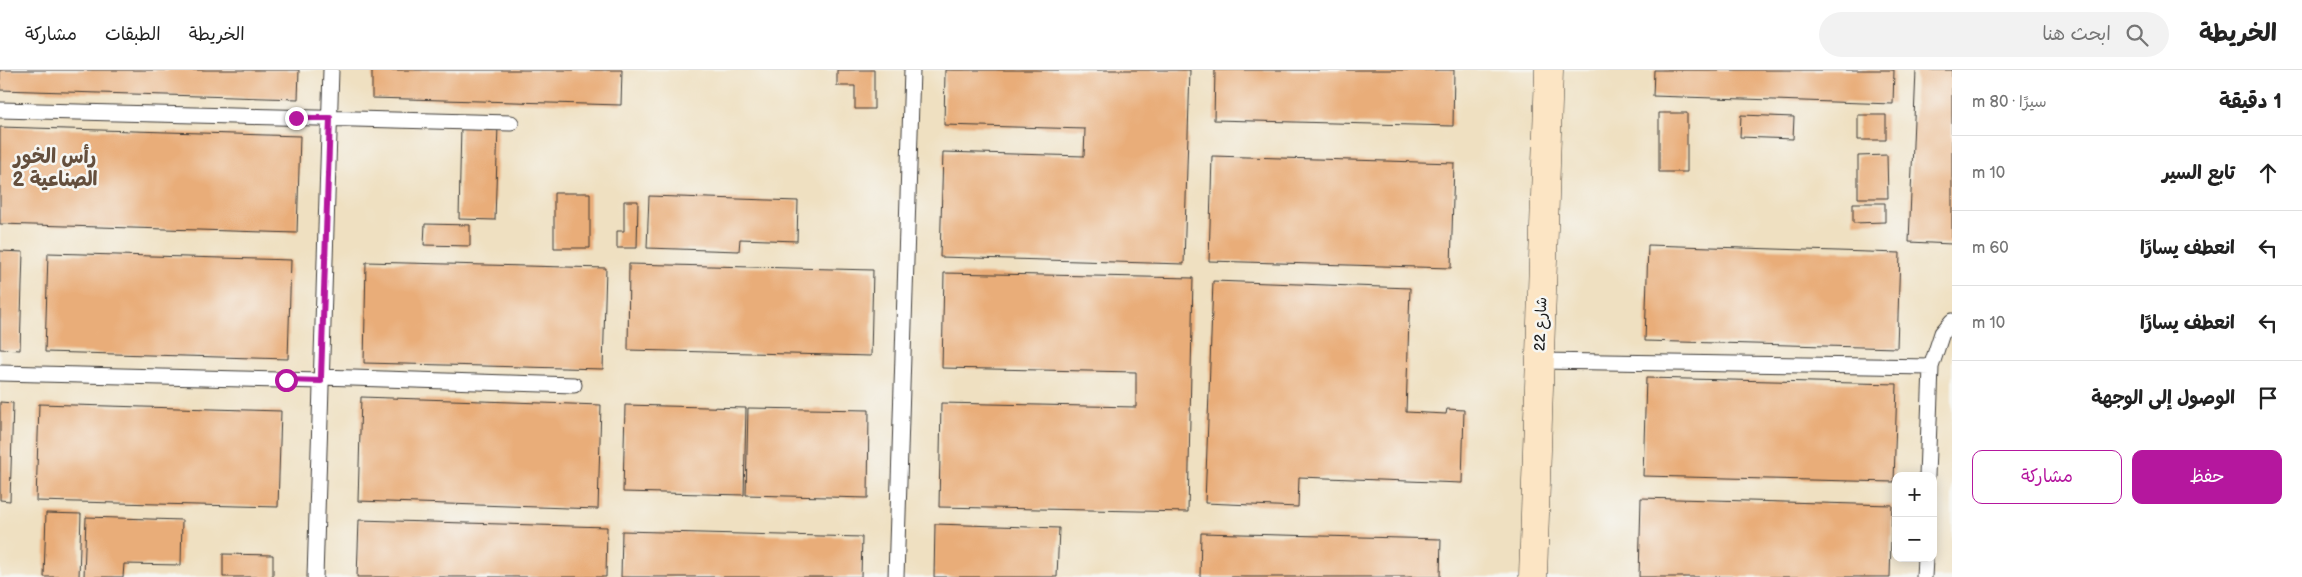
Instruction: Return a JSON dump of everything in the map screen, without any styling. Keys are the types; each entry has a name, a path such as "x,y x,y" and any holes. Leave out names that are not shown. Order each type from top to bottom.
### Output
{"street":[{"name":"شارع 22","path":"1533,577 1549,70"}],"lane":[{"path":"314,577 331,70"},
{"path":"896,577 912,70"},
{"path":"0,110 511,123"},
{"path":"1927,472 1931,367 1942,333 1952,322"},
{"path":"1540,361 1931,367"},
{"path":"0,373 574,385"},
{"path":"1924,562 1924,577"}],"building":[{"path":"0,70 299,70 298,99 0,90"},
{"path":"372,70 622,70 621,105 372,98"},
{"path":"837,70 874,70 874,109 855,109 855,86 837,86"},
{"path":"945,70 1190,70 1184,264 940,257 943,152 1084,156 1085,129 944,125"},
{"path":"1215,70 1454,70 1453,126 1214,120"},
{"path":"1654,70 1894,70 1893,104 1653,96"},
{"path":"1916,70 1952,70 1952,244 1909,242"},
{"path":"1659,113 1687,113 1687,172 1659,172"},
{"path":"1741,115 1794,117 1793,139 1740,137"},
{"path":"1858,115 1886,115 1886,140 1858,140"},
{"path":"461,124 498,125 495,220 459,219"},
{"path":"0,127 300,136 297,233 0,224"},
{"path":"1887,155 1888,198 1858,198 1858,156"},
{"path":"1212,156 1454,163 1451,268 1209,261"},
{"path":"554,193 590,193 590,248 554,248"},
{"path":"649,196 798,201 797,241 740,239 739,251 647,248"},
{"path":"624,201 638,201 637,248 617,248 617,231 624,231"},
{"path":"1853,203 1885,203 1885,222 1853,223"},
{"path":"425,224 470,225 470,246 424,245"},
{"path":"1648,245 1900,253 1897,348 1645,341"},
{"path":"0,251 23,252 20,350 0,349"},
{"path":"48,253 291,260 288,359 45,352"},
{"path":"366,262 606,268 603,369 364,363"},
{"path":"629,264 873,270 871,356 628,350"},
{"path":"944,273 1193,278 1188,512 939,507 941,403 1136,407 1136,372 942,368"},
{"path":"1213,281 1410,288 1406,412 1446,414 1447,409 1464,410 1462,483 1299,477 1298,507 1205,503"},
{"path":"1646,378 1897,384 1894,472 1892,472 1892,482 1643,476"},
{"path":"361,397 601,405 598,509 358,501"},
{"path":"0,402 13,403 10,501 0,500"},
{"path":"39,404 281,411 278,507 36,501"},
{"path":"625,405 746,408 744,495 623,492"},
{"path":"748,408 869,410 868,498 746,495"},
{"path":"1641,498 1892,505 1890,577 1639,577"},
{"path":"46,513 81,514 79,577 44,577"},
{"path":"86,517 182,520 181,565 124,564 123,577 84,577"},
{"path":"359,520 607,527 606,577 357,577"},
{"path":"935,524 1059,528 1057,577 934,577"},
{"path":"622,531 862,537 861,577 621,577"},
{"path":"1201,533 1441,539 1440,577 1200,577"},
{"path":"223,554 273,555 273,577 223,577"}],"district":[{"name":"رأس الخور الصناعية 2","path":"55,168"}],"route":[{"path":"286,380 321,381 330,118 296,118"}]}
